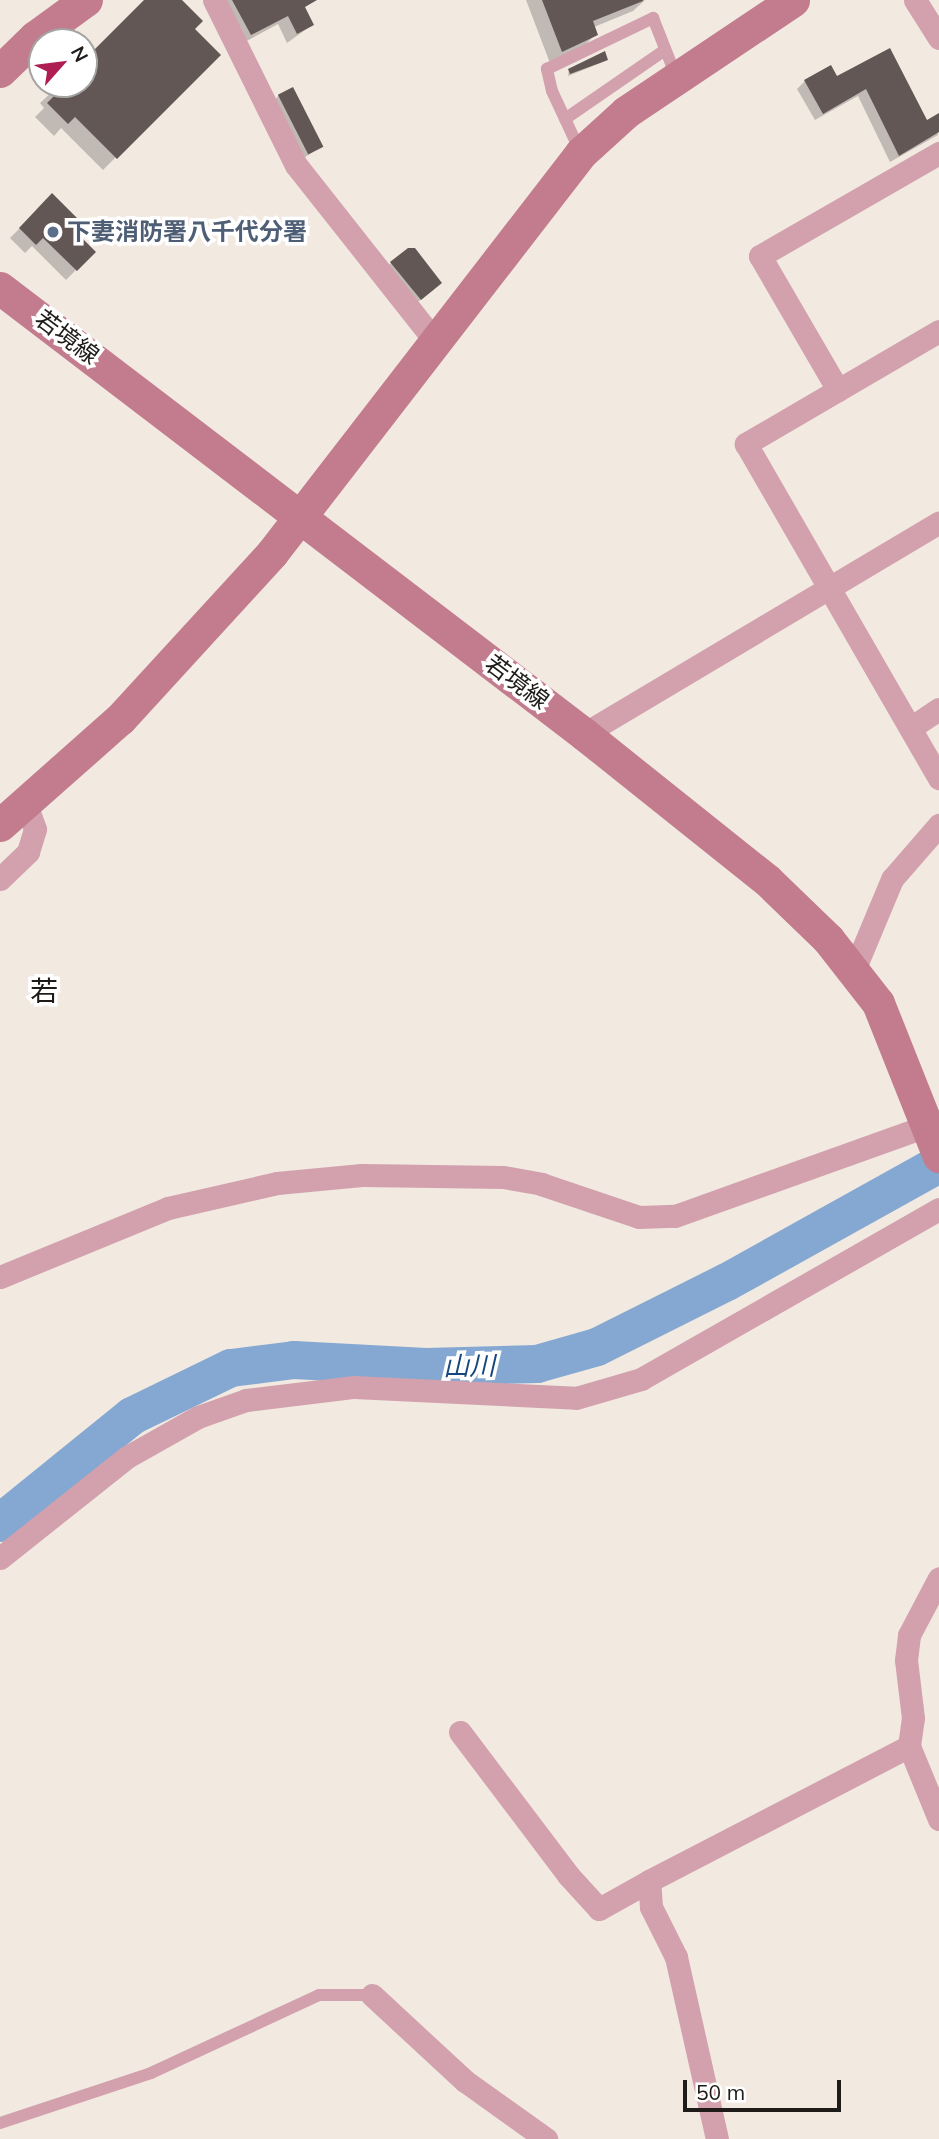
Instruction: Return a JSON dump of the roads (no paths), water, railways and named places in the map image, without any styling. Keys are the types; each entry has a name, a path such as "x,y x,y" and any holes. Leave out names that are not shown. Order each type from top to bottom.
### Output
{"street":[{"path":"0,71 35,37 86,0"},
{"path":"214,0 296,165 435,341"},
{"path":"0,825 120,719 301,518 581,153 603,130 670,63 793,0"},
{"path":"915,0 939,38"},
{"path":"838,390 760,256 939,153"},
{"name":"若境線","path":"0,288 584,734 767,880 854,970 887,1021 934,1138"},
{"path":"939,331 746,444 912,727 939,778"},
{"path":"584,734 939,522"},
{"path":"912,727 939,709"},
{"path":"0,879 28,852 35,829 26,804"},
{"path":"854,970 892,879 939,825"},
{"path":"0,1276 168,1208 277,1183 362,1175 503,1177 541,1184 639,1217 675,1216 934,1138"},
{"path":"0,1558 127,1457 198,1417 246,1400 355,1387 576,1398 641,1379 939,1209"},
{"path":"939,1578 909,1635 906,1660 913,1718 909,1746 939,1819"},
{"path":"460,1732 568,1875 599,1909 909,1746"},
{"path":"649,1881 651,1907 676,1957 717,2139"},
{"path":"372,1995 465,2081 546,2139"}],"lane":[{"path":"565,119 670,63 653,18 547,69 565,119 581,153"},
{"path":"0,2123 151,2073 319,1996 372,1995"}],"waterway":[{"name":"山川","path":"0,1523 132,1416 231,1368 294,1360 426,1367 537,1364 597,1347 727,1282 939,1164"}],"place":[{"name":"下妻消防署八千代分署","path":"53,232"}],"district":[{"name":"若","path":"44,991"}]}
